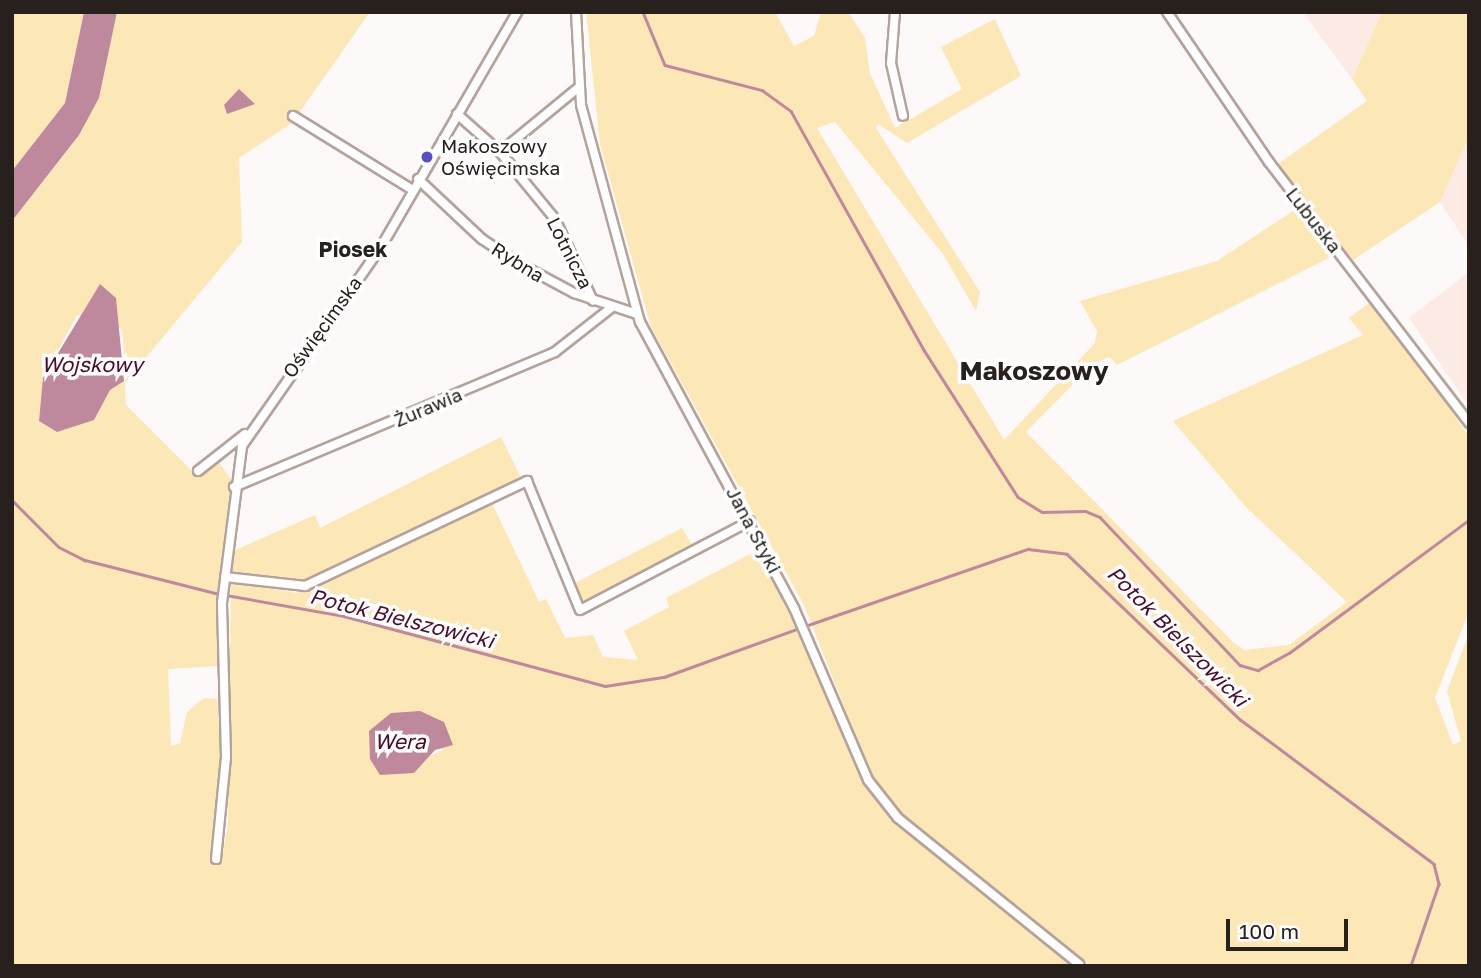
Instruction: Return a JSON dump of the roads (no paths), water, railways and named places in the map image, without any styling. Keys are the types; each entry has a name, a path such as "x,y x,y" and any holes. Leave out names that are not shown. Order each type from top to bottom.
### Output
{"street":[{"name":"Oświęcimska","path":"198,471 254,424 370,263 517,12"},
{"name":"Jana Styki","path":"576,12 579,87 637,314 750,521 881,798 1079,964"},
{"path":"895,12 891,63 903,116"},
{"name":"Lubuska","path":"1167,12 1262,153 1469,423"},
{"path":"500,152 579,87"},
{"name":"Lotnicza","path":"457,114 500,152 558,224 593,301"},
{"path":"293,116 413,190"},
{"name":"Rybna","path":"418,179 485,241 593,301 637,314"},
{"name":"Żurawia","path":"234,487 555,352 611,308"},
{"name":"Oświęcimska","path":"216,859 226,757 222,603 237,464 254,424"},
{"path":"222,453 237,464"},
{"path":"225,578 305,586 527,481 580,610 750,521"}],"water":[{"path":"84,12 117,12 99,98 79,135 12,221 12,171 65,103"},
{"path":"239,89 255,104 227,114 224,105"},
{"name":"Wojskowy","path":"100,284 116,298 124,381 110,390 94,420 57,432 39,421 43,378"},
{"name":"Wera","path":"420,711 444,722 453,745 435,750 414,773 380,775 370,759 369,731 391,713"}],"waterway":[{"path":"643,12 665,65 762,90 791,111 924,350 1018,497 1042,512 1085,511 1100,517 1240,665 1258,670 1289,653 1469,520"},
{"name":"Potok Bielszowicki","path":"12,500 59,547 85,560 219,594"},
{"name":"Potok Bielszowicki","path":"808,625 1028,549 1067,554 1241,720 1434,864 1439,884 1411,966"},
{"name":"Potok Bielszowicki","path":"226,595 344,616 605,686 664,677 799,628"}],"place":[{"name":"Makoszowy Oświęcimska","path":"427,157"}],"district":[{"name":"Piosek","path":"353,249"},
{"name":"Makoszowy","path":"1034,371"}]}
